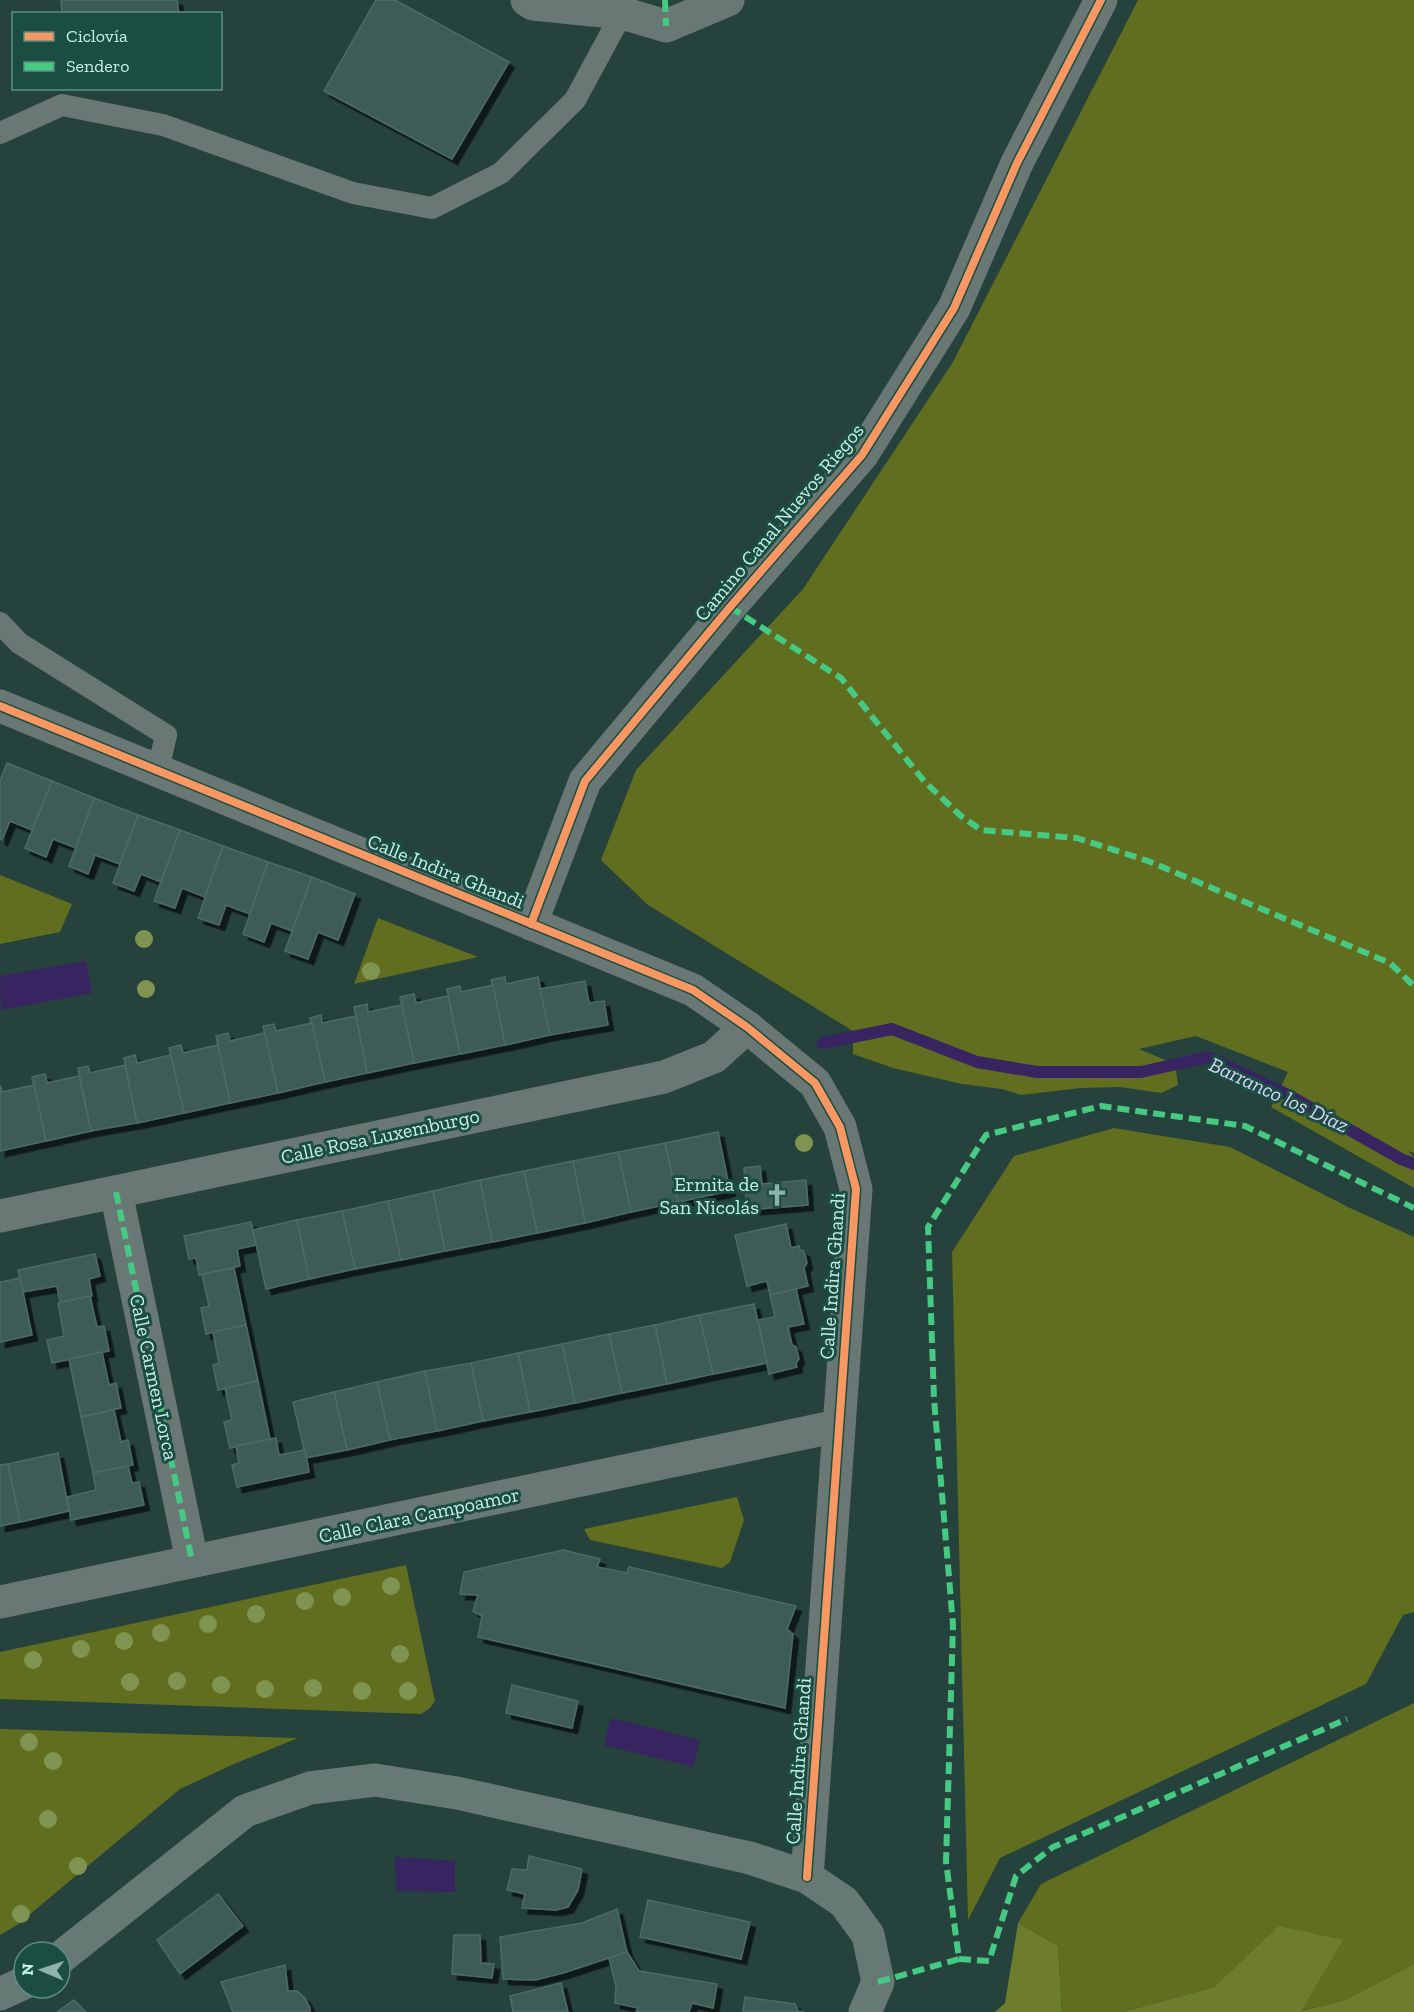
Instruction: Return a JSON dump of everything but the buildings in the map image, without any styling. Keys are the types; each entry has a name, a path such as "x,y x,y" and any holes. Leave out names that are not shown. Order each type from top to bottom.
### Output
{"street":[{"path":"526,0 533,4 622,14 666,26 728,0"},
{"name":"Camino Canal Nuevos Riegos","path":"531,924 585,781 730,607 862,455 954,308 1017,163 1101,0"},
{"name":"Calle Indira Ghandi","path":"0,706 693,990 747,1027 815,1083 840,1127 856,1189 807,1877"},
{"name":"Calle Rosa Luxemburgo","path":"0,1216 664,1077 714,1057 747,1027"},
{"name":"Calle Carmen Lorca","path":"116,1192 192,1561"},
{"name":"Calle Clara Campoamor","path":"0,1602 838,1426"},
{"path":"72,1948 245,1811 310,1788 375,1780 457,1793 739,1856 807,1877 844,1902 868,1935 878,1982 865,2012"}],"lane":[{"path":"0,133 62,105 163,125 352,193 432,207 501,173 575,100 622,14"},
{"path":"0,623 19,642 166,735 158,770"}],"green space":[{"path":"1138,0 1414,0 1414,1153 1408,1151 1414,1157 1414,1188 1271,1107 1288,1072 1196,1036 1139,1049 1175,1064 1178,1085 1161,1093 1120,1087 1081,1088 1021,1095 1002,1089 962,1084 893,1068 853,1054 853,1031 648,905 601,860 636,770 803,589 953,362"},
{"path":"0,875 72,904 60,932 0,944"},
{"path":"378,918 478,957 354,984"},
{"path":"1114,1128 1230,1147 1350,1208 1414,1237 1414,1612 1403,1615 1366,1684 1000,1858 968,1920 952,1252 1014,1156"},
{"path":"737,1497 744,1520 730,1562 722,1568 590,1540 584,1529"},
{"path":"406,1565 435,1701 421,1714 0,1699 0,1652"},
{"path":"1414,1703 1414,1964 1345,2000 1300,2011 1278,1926 1214,1987 1123,2012 1062,2012 1058,1946 1018,1923 1041,1884"},
{"path":"0,1729 298,1738 180,1789 17,1925 0,1935"},
{"path":"1018,1923 1058,1946 1062,2012 995,2012 1005,2003"},
{"path":"1278,1926 1343,1940 1301,2011 1345,2000 1414,1964 1414,2012 1123,2012 1214,1987"}],"shaded area":[{"path":"86,961 92,993 1,1010 0,976"},
{"path":"611,1718 700,1740 693,1767 604,1745"},
{"path":"395,1857 455,1861 455,1892 396,1891"}],"waterway":[{"name":"Barranco los Díaz","path":"823,1043 892,1029 977,1062 1037,1072 1141,1072 1208,1057 1290,1096 1401,1159 1414,1164"}],"marked path":[{"path":"665,0 666,26"},
{"path":"730,607 841,678 924,781 961,816 981,830 1077,838 1148,861 1390,963 1414,986"},
{"path":"878,1982 959,1959 946,1862 953,1625 934,1399 928,1227 986,1135 1101,1106 1245,1126 1414,1208"},
{"path":"116,1192 192,1561"},
{"path":"959,1959 989,1961 1016,1876 1053,1847 1347,1719"}],"cycle path":[{"path":"531,924 585,781 730,607 862,455 954,308 1017,163 1101,0"},
{"path":"0,706 693,990 747,1027 815,1083 840,1127 856,1189 807,1877"}],"place":[{"name":"Ermita de San Nicolás","path":"777,1195"}]}
